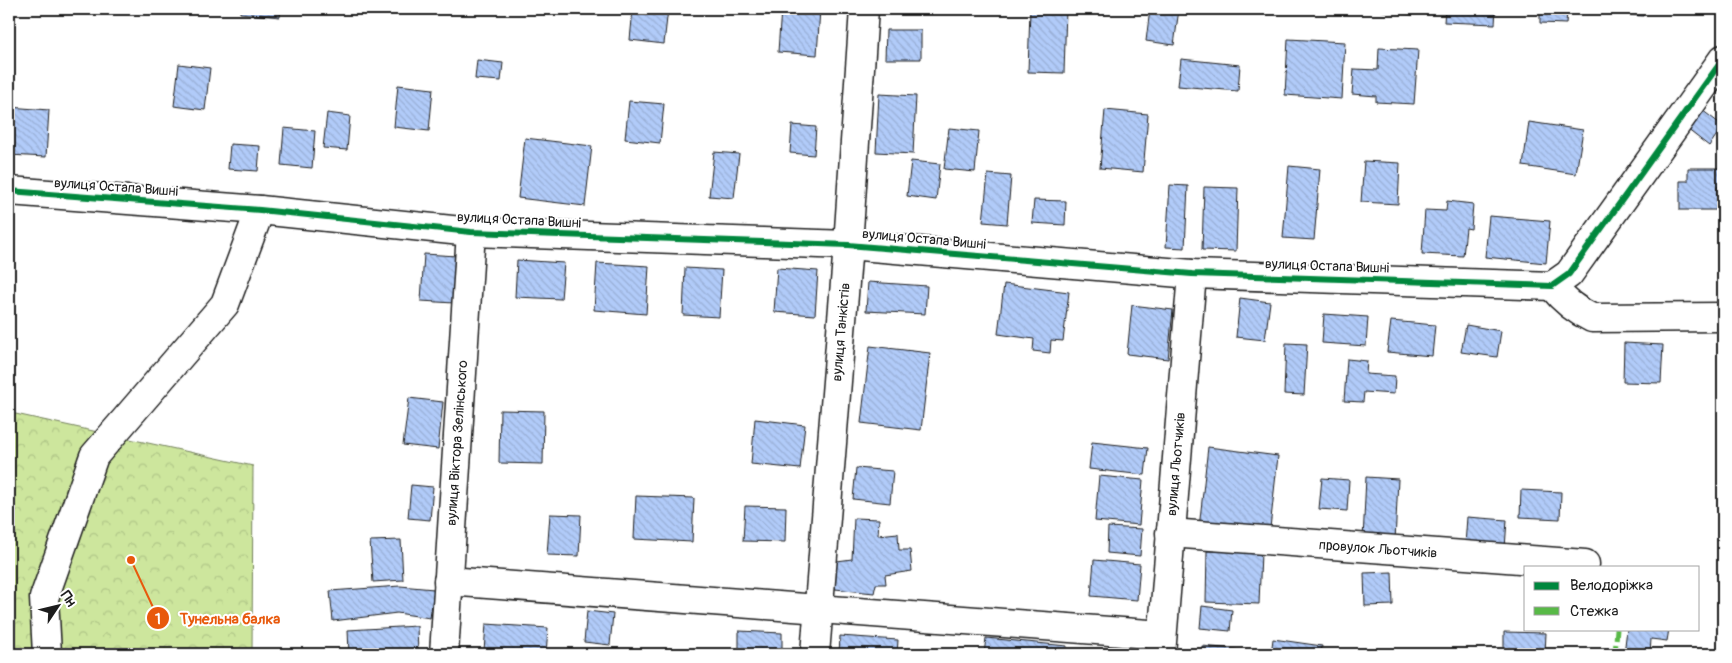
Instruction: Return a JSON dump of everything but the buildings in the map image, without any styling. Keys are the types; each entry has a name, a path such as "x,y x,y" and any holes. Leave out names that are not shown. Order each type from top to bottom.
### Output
{"street":[{"name":"вулиця Танкістів","path":"815,654 848,245 864,9"},
{"path":"1723,59 1569,274 1552,286 1563,300 1576,311 1592,318 1723,317"},
{"name":"вулиця Остапа Вишні","path":"9,191 260,210 471,232 848,245 1192,274 1552,286"},
{"path":"47,654 44,598 94,456 225,304 260,210"},
{"name":"вулиця Віктора Зелінського","path":"444,654 471,232"},
{"name":"вулиця Льотчиків","path":"1162,644 1192,274"},
{"name":"провулок Льотчиків","path":"1170,533 1585,564"},
{"path":"448,581 818,608 1162,644"}],"green space":[{"path":"11,413 253,466 252,654 9,654 9,460"}],"marked path":[{"path":"1615,654 1617,630"}],"cycle path":[{"path":"9,191 260,210 471,232 848,245 1192,274 1552,286 1569,274 1723,59"}],"place":[{"name":"Тунельна балка","path":"131,560"}]}
